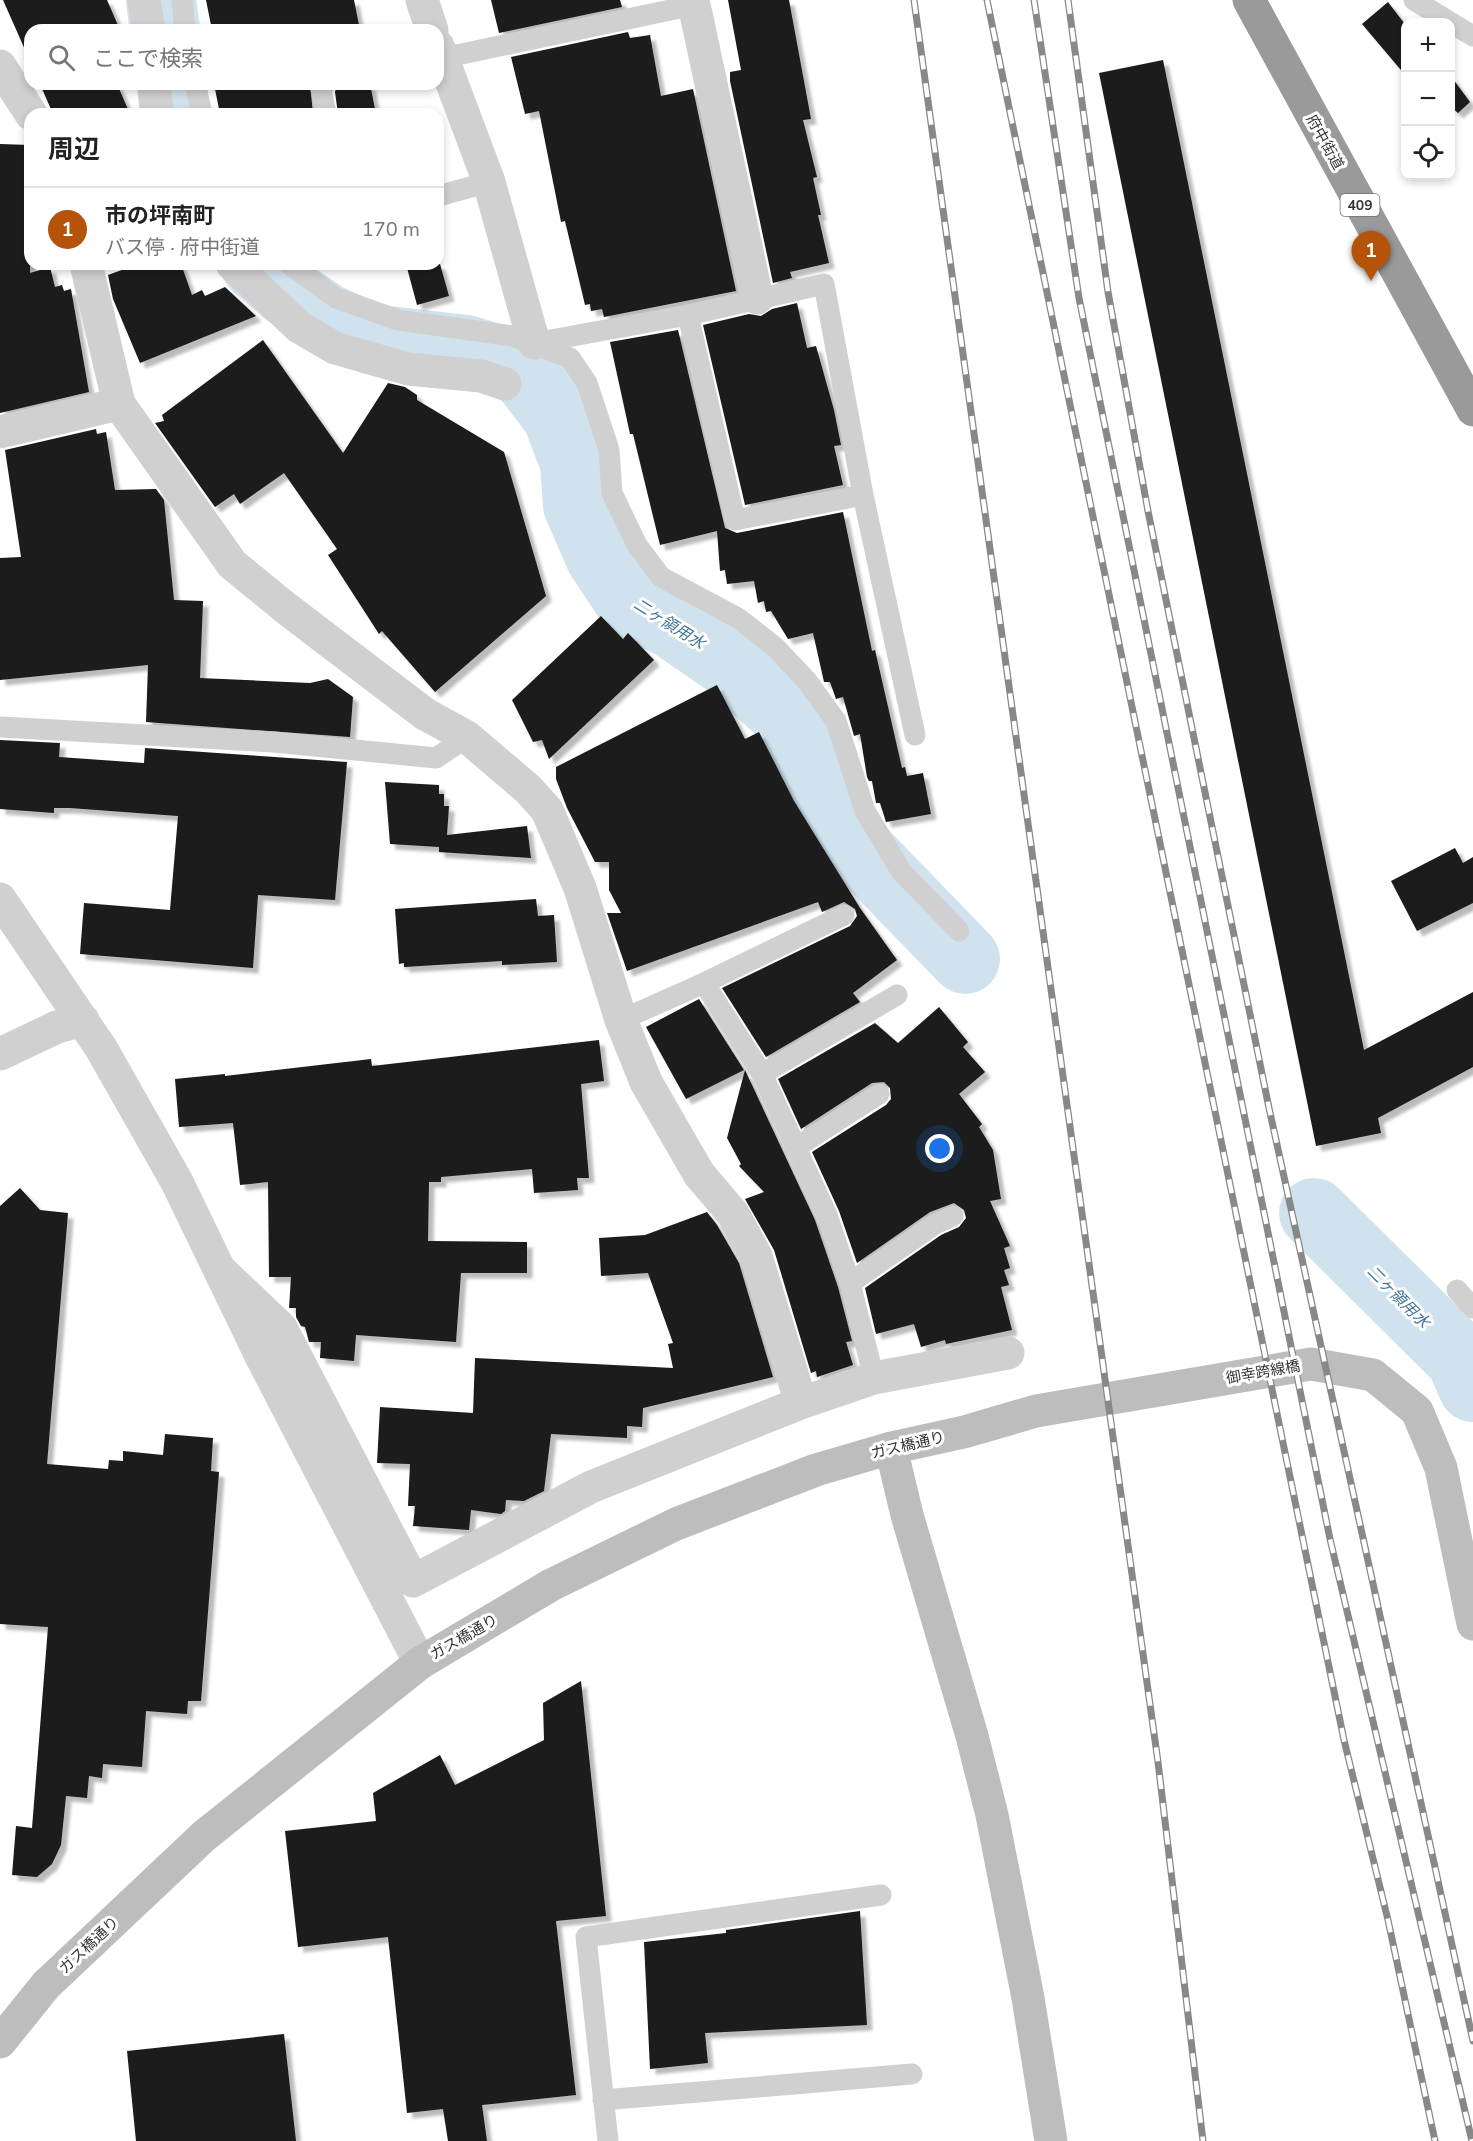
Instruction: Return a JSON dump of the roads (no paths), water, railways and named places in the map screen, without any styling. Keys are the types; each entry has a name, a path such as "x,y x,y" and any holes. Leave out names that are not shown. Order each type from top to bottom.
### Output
{"highway":[{"name":"府中街道","path":"1249,0 1472,403"}],"main road":[{"name":"御幸跨線橋","path":"1036,1411 1311,1364 1373,1375 1417,1411 1441,1468 1473,1624"},
{"name":"ガス橋通り","path":"0,2042 46,1985 204,1836 420,1663 551,1586 676,1524 816,1470 891,1448 964,1432 1036,1411"},
{"path":"891,1448 906,1515 972,1736 992,1815 1029,1998 1051,2141"}],"street":[{"path":"144,0 148,24"},
{"path":"422,0 430,24"},
{"path":"693,3 757,298"},
{"path":"444,64 489,182 534,343"},
{"path":"0,66 27,108"},
{"path":"155,90 156,108"},
{"path":"87,270 119,404 232,564 425,714 467,737 528,789 547,810 580,888 621,1020 646,1082 699,1174 733,1214 756,1256 801,1402"},
{"path":"238,270 299,327 335,348 408,369 481,376 506,384"},
{"path":"0,432 119,404"},
{"path":"0,899 83,1020 177,1182 262,1358 420,1663"},
{"path":"0,1054 57,1027 83,1020"},
{"path":"222,1272 281,1328 413,1581 591,1487 801,1402 874,1378 1008,1353"}],"lane":[{"path":"182,0 184,24"},
{"path":"1414,0 1473,36"},
{"path":"444,47 693,3"},
{"path":"196,90 201,108"},
{"path":"321,90 325,108"},
{"path":"444,194 489,182"},
{"path":"297,270 336,298 398,320 513,336 570,358 587,383 609,450 612,493 637,545 661,577 738,618 775,647 807,681 836,721 865,811 883,841 902,871 959,931"},
{"path":"534,343 688,315 824,284 863,495 915,735"},
{"path":"688,315 735,520 863,495"},
{"path":"0,727 274,742 436,758 467,737"},
{"path":"621,1020 704,983 844,915"},
{"path":"704,983 762,1074 827,1215 849,1283 874,1378"},
{"path":"762,1074 897,995"},
{"path":"795,1148 879,1094"},
{"path":"849,1283 935,1224 953,1216"},
{"path":"1457,1290 1473,1308"},
{"path":"608,2141 586,1937 881,1895"},
{"path":"603,2100 912,2074"}],"waterway":[{"name":"二ヶ領用水","path":"161,0 164,24"},
{"name":"二ヶ領用水","path":"173,90 174,108"},
{"name":"二ヶ領用水","path":"262,270 286,291 326,318 371,339 466,350 506,362 526,375 557,415 575,463 578,505 600,556 631,603 673,624 728,662 783,712 816,772 842,832 965,959"},
{"name":"二ヶ領用水","path":"1314,1213 1461,1359 1473,1387"}],"railway":[{"path":"914,0 1158,1762 1203,2141"},
{"path":"987,0 1344,1740 1388,1920 1435,2141"},
{"path":"1034,0 1079,298 1330,1539 1472,2141"},
{"path":"1068,0 1108,292 1148,511 1269,1108 1473,2041"}],"place":[{"name":"市の坪南町","path":"1371,281"}]}
